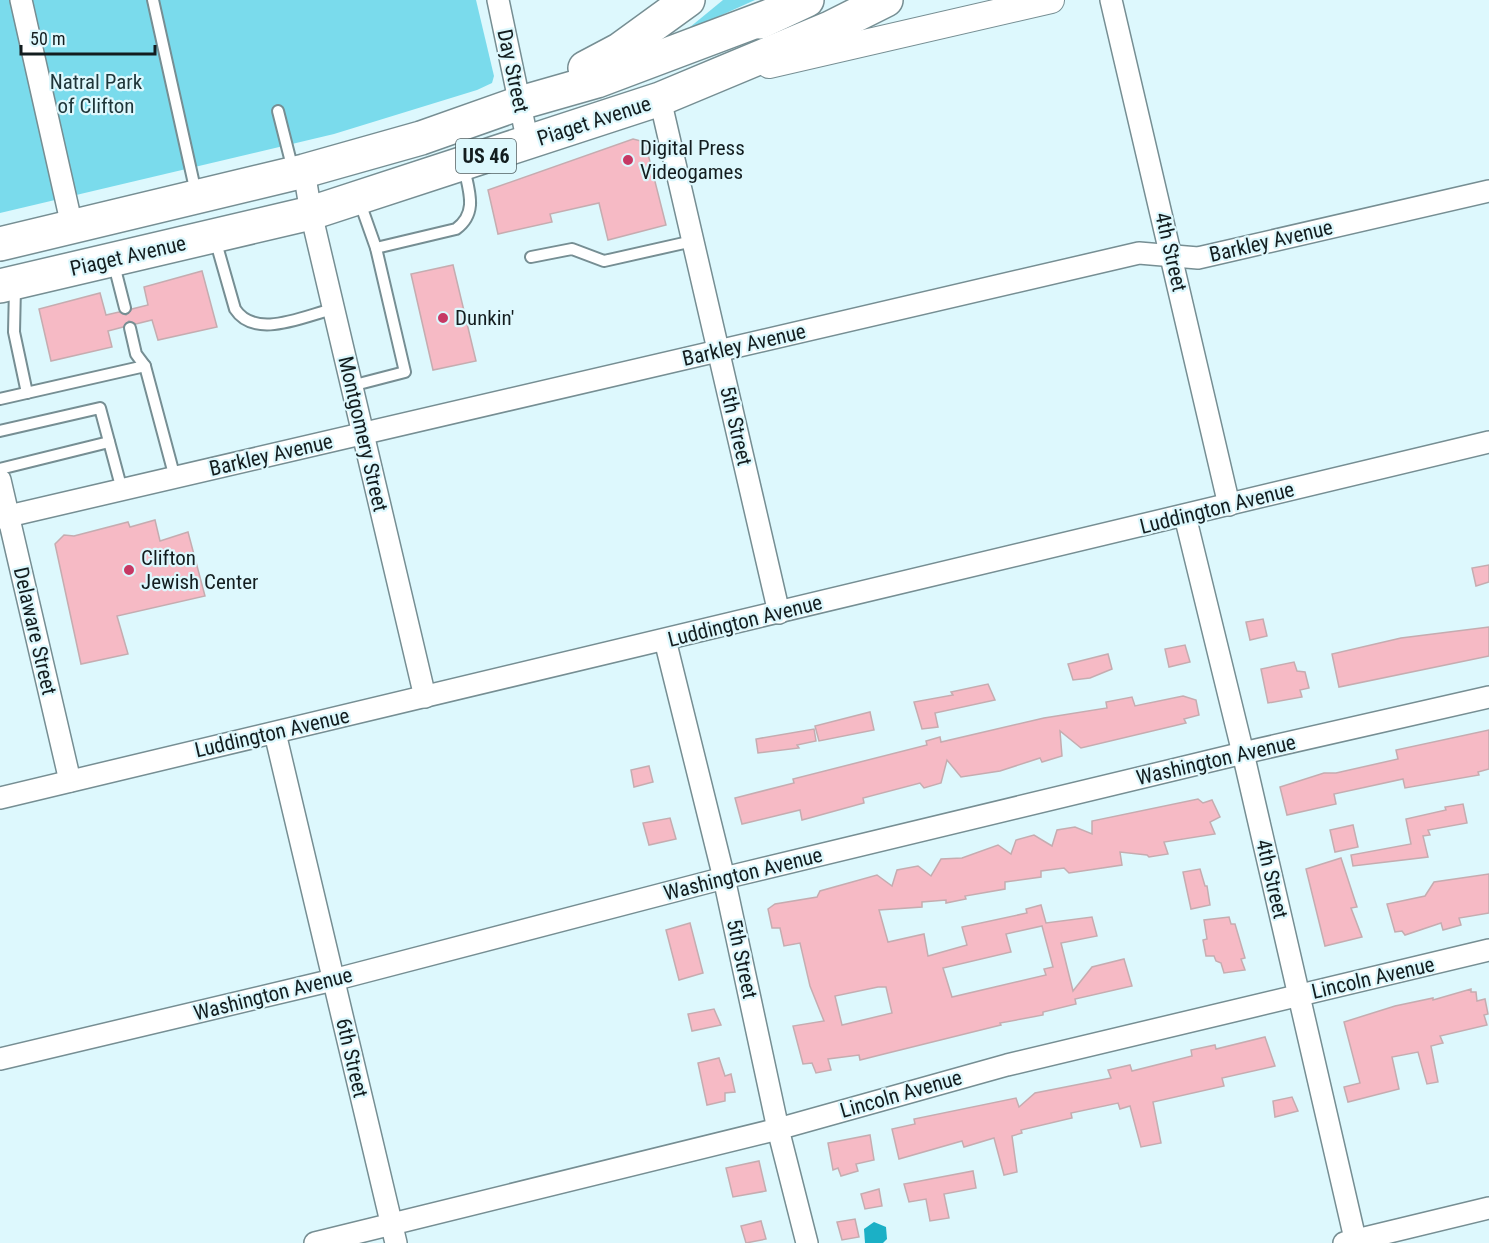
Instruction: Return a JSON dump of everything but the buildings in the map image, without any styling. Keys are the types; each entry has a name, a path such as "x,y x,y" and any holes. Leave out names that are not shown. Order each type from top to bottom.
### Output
{"highway":[{"name":"US 46","path":"722,73 830,28 886,0"},
{"path":"520,103 619,50 673,4"},
{"name":"Piaget Avenue","path":"0,244 299,172 421,138 520,103 597,81 793,6"},
{"path":"660,99 657,87 661,74 793,6"},
{"name":"Piaget Avenue","path":"7,284 311,213 660,99 722,73"}],"street":[{"path":"21,0 72,226"},
{"name":"Day Street","path":"498,0 528,142"},
{"name":"Piaget Avenue","path":"722,73 774,64 1051,0"},
{"name":"4th Street","path":"1111,0 1229,505"},
{"name":"5th Street","path":"660,99 779,613"},
{"name":"Montgomery Street","path":"299,172 311,213 425,697"},
{"name":"Barkley Avenue","path":"4,517 1139,252 1198,258 1489,191"},
{"name":"Luddington Avenue","path":"0,798 1489,442"},
{"name":"Delaware Street","path":"0,480 4,517 70,782"},
{"name":"4th Street","path":"1185,516 1244,753 1352,1242"},
{"name":"5th Street","path":"665,640 724,878 778,1129 807,1243"},
{"name":"Washington Avenue","path":"0,1059 333,980 724,878 1244,753 1489,697"},
{"name":"6th Street","path":"275,733 394,1234"},
{"name":"Lincoln Avenue","path":"315,1243 394,1234 1007,1065 1489,951"},
{"path":"1352,1242 1489,1208"}],"lane":[{"path":"153,0 197,196"},
{"path":"278,111 299,172"},
{"path":"376,248 456,229 463,224 472,204 463,164"},
{"path":"351,386 405,372 376,248 358,198"},
{"path":"214,236 235,309 240,317 249,323 265,326 333,309"},
{"path":"531,257 572,249 604,261 693,241"},
{"path":"112,260 125,308"},
{"path":"7,284 27,393"},
{"path":"130,328 136,354 145,366 175,478"},
{"path":"0,399 145,366"},
{"path":"0,431 100,408 122,490"},
{"path":"0,469 109,442"}],"green space":[{"name":"Natral Park of Clifton","path":"0,0 476,0 494,76 492,83 477,90 334,134 0,213"},
{"path":"723,0 755,0 684,32"}],"shaded area":[{"path":"874,1222 886,1227 887,1239 883,1243 865,1243 864,1229"}],"place":[{"name":"Digital Press Videogames","path":"628,160"},
{"name":"Dunkin'","path":"443,318"},
{"name":"Clifton Jewish Center","path":"129,570"}]}
